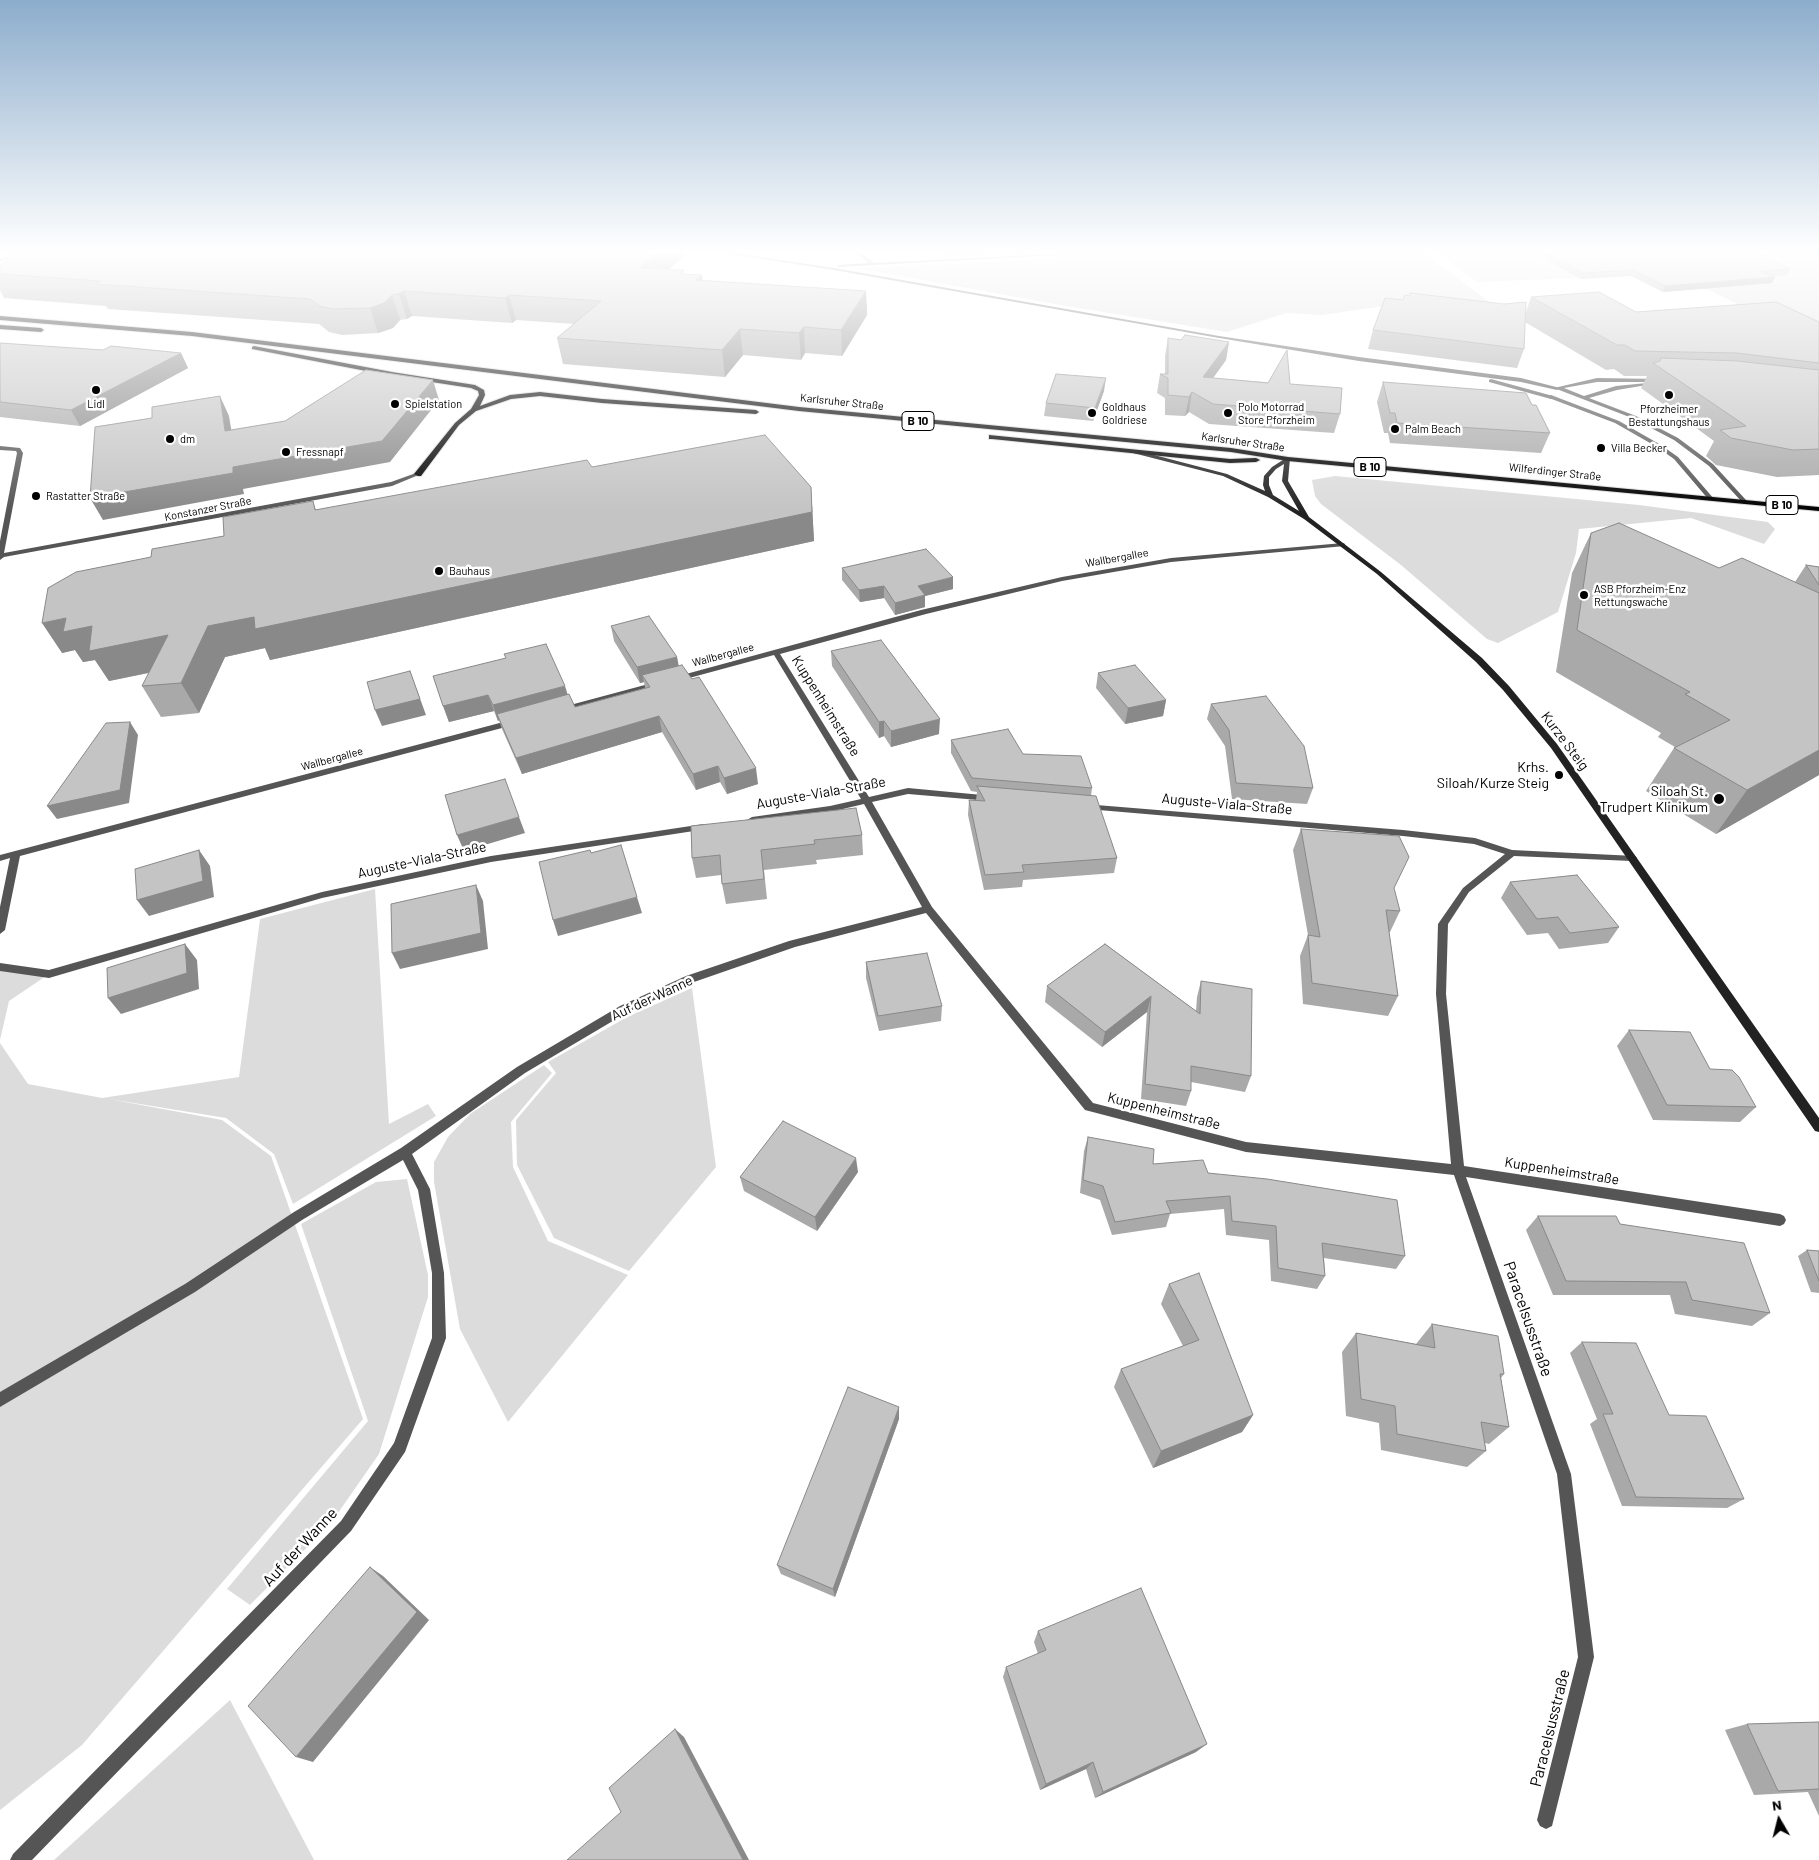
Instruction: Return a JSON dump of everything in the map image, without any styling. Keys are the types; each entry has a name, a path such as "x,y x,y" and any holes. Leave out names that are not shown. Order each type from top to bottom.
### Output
{"main road":[{"path":"170,340 178,340"},
{"name":"Karlsruher Straße","path":"241,340 790,408 1231,450 1288,459"},
{"name":"Karlsruher Straße","path":"208,344 254,348 756,412 886,426"},
{"path":"254,348 392,374 473,386 481,390 482,395 474,410"},
{"path":"418,474 449,431 474,410 510,397 540,394 610,402 756,412"},
{"name":"Karlsruher Straße","path":"987,436 1230,461 1288,459"},
{"name":"Kurze Steig","path":"1135,452 1225,475 1270,496 1306,518 1421,607 1479,660 1506,688 1554,746 1819,1127"},
{"path":"1270,496 1266,485 1266,477 1274,468 1288,459"},
{"name":"Wilferdinger Straße","path":"1288,459 1819,508"},
{"name":"Kurze Steig","path":"1288,459 1285,481 1306,518"}],"street":[{"path":"1238,340 1359,359 1521,380 1557,388 1634,417 1676,439 1712,465 1744,502"},
{"path":"1474,375 1551,397 1617,422 1676,458 1698,481 1711,499"},
{"path":"1611,379 1665,380 1616,388 1586,398 1551,397 1557,388 1588,381 1611,379"},
{"path":"0,448 18,449 20,453 0,557"},
{"name":"Konstanzer Straße","path":"0,557 392,484 418,474"},
{"name":"Wallbergallee","path":"554,712 924,612 1078,576 1132,566 1210,556 1343,546"},
{"name":"Kuppenheimstraße","path":"776,653 866,800 928,909 1089,1108 1246,1148 1458,1170 1780,1220"},
{"name":"Wallbergallee","path":"0,858 526,719"},
{"name":"Auguste-Viala-Straße","path":"743,822 830,808 908,791 997,798"},
{"name":"Auguste-Viala-Straße","path":"1075,805 1475,841 1512,853 1632,858"},
{"name":"Auguste-Viala-Straße","path":"0,967 48,974 322,895 491,859 714,826"},
{"name":"Paracelsusstraße","path":"1512,853 1466,890 1443,924 1441,994 1458,1170 1564,1474 1586,1657 1546,1820"},
{"path":"0,930 16,854"},
{"name":"Auf der Wanne","path":"0,1400 190,1288 298,1216 406,1152 521,1070 624,1009 690,980 793,944 928,909"},
{"name":"Auf der Wanne","path":"19,1860 346,1526 400,1447 439,1338 438,1273 424,1190 406,1152"}],"shaded area":[{"path":"1810,340 1819,340 1819,344"},
{"path":"1335,476 1639,505 1768,522 1775,529 1764,544 1691,518 1579,529 1576,553 1558,612 1498,643 1487,639 1401,565 1321,504 1315,496 1312,480"},
{"path":"375,889 389,1124 428,1104 436,1116 293,1204 274,1154 226,1118 109,1099 222,1120 271,1156 363,1419 82,1745 0,1810 0,1043 28,1084 102,1098 239,1077 260,919"},
{"path":"0,967 49,974 9,1001 0,1040"},
{"path":"692,988 716,1167 629,1271 554,1238 517,1165 516,1120 556,1073 548,1062 627,1017"},
{"path":"544,1065 552,1073 511,1122 513,1167 548,1241 628,1275 508,1422 460,1329 434,1182 434,1162 448,1137 470,1114"},
{"path":"407,1179 428,1275 428,1297 379,1454 331,1523 250,1605 227,1589 368,1421 301,1224 376,1182"},
{"path":"230,1700 314,1860 54,1860"}],"building":[{"path":"582,340 731,340 722,350"},
{"path":"1168,340 1215,340 1229,342 1203,377 1268,383 1287,350 1290,384 1342,388 1340,414 1213,404 1192,392 1189,397 1168,395 1168,378 1160,374 1168,374"},
{"path":"1451,340 1524,340 1524,349"},
{"path":"1608,340 1819,340 1819,363 1737,353 1635,351 1625,345 1617,345"},
{"path":"0,343 103,350 111,346 181,353 71,410 0,402"},
{"path":"1661,358 1737,361 1819,370 1819,449 1793,450 1731,438 1720,430 1746,426 1653,363 1660,361"},
{"path":"366,370 433,380 382,441 233,467 233,473 90,498 95,427 152,418 152,407 220,396 225,431 285,421"},
{"path":"1056,374 1106,378 1095,408 1046,403"},
{"path":"1383,382 1526,393 1532,405 1536,405 1550,433 1397,423 1395,413 1390,413"},
{"name":"Bauhaus","path":"765,435 811,487 812,512 255,629 254,617 208,626 181,683 142,686 168,635 89,651 92,626 63,632 66,618 42,623 48,588 76,572 151,557 152,549 224,536 223,517 313,501 315,510 587,460 592,467"},
{"path":"1619,523 1719,568 1742,558 1819,593 1819,750 1747,790 1674,748 1730,720 1685,694 1690,692 1577,630 1591,533"},
{"path":"926,549 953,577 918,586 925,595 895,603 884,586 859,590 842,568"},
{"path":"1806,565 1819,567 1819,585"},
{"path":"649,616 677,657 637,667 611,626"},
{"path":"881,640 940,719 891,731 884,721 879,722 831,651"},
{"path":"546,644 565,686 493,705 488,695 443,706 433,676 506,658 504,654"},
{"path":"682,665 692,679 699,677 756,768 724,778 718,766 693,774 659,716 516,758 497,714 569,694 575,707 650,687 642,675"},
{"path":"1135,665 1166,700 1128,708 1098,673"},
{"path":"410,671 420,699 375,710 367,682"},
{"path":"1266,696 1304,746 1313,788 1236,783 1229,730 1211,704"},
{"path":"130,722 120,790 47,806 106,723"},
{"path":"1008,729 1023,754 1081,756 1092,788 972,778 951,740"},
{"path":"505,779 519,817 457,835 445,795"},
{"path":"977,786 1096,796 1117,858 1022,865 1024,872 985,875 969,800 985,801"},
{"path":"856,808 862,835 814,840 815,844 761,850 764,879 722,884 720,855 692,858 691,826"},
{"path":"1301,829 1399,836 1409,857 1394,888 1400,911 1386,910 1398,996 1312,983 1308,935 1320,937"},
{"path":"621,845 637,897 553,920 539,862 590,850 591,853"},
{"path":"199,850 203,881 137,900 135,869"},
{"path":"1577,875 1619,927 1570,933 1558,917 1537,919 1510,882"},
{"path":"476,885 481,933 392,953 391,904"},
{"path":"185,944 187,973 108,998 107,968"},
{"path":"1105,944 1200,1014 1201,981 1252,989 1251,1076 1191,1066 1191,1091 1145,1084 1151,996 1105,1032 1047,986"},
{"path":"927,953 942,1006 878,1016 866,962"},
{"path":"1629,1030 1690,1032 1710,1069 1732,1070 1739,1077 1756,1107 1667,1105"},
{"path":"783,1121 856,1158 815,1217 740,1177"},
{"path":"1088,1137 1154,1149 1153,1164 1203,1160 1208,1173 1267,1179 1397,1200 1405,1256 1322,1243 1325,1276 1278,1268 1276,1226 1232,1221 1230,1196 1166,1201 1171,1213 1115,1222 1103,1186 1083,1180"},
{"path":"1538,1216 1616,1216 1620,1224 1744,1243 1770,1313 1692,1300 1686,1282 1566,1281"},
{"path":"1807,1250 1819,1251 1819,1281"},
{"path":"1199,1273 1253,1415 1161,1451 1121,1369 1199,1340 1169,1284"},
{"path":"1432,1324 1498,1336 1504,1374 1500,1374 1509,1427 1481,1422 1486,1451 1397,1434 1395,1406 1361,1399 1356,1333 1435,1348"},
{"path":"1582,1342 1636,1343 1669,1415 1706,1416 1744,1499 1636,1497 1603,1414 1613,1414"},
{"path":"848,1387 899,1407 833,1589 777,1565"},
{"path":"370,1567 417,1612 296,1757 248,1706"},
{"path":"1141,1588 1207,1744 1103,1792 1093,1762 1046,1784 1006,1667 1046,1650 1038,1631"},
{"path":"1819,1722 1819,1789 1778,1791 1747,1724"},
{"path":"675,1729 743,1860 567,1860 621,1812 609,1788"}],"place":[{"name":"Lidl","path":"96,390"},
{"name":"Pforzheimer Bestattungshaus","path":"1669,395"},
{"name":"Spielstation","path":"395,404"},
{"name":"Goldhaus Goldriese","path":"1092,413"},
{"name":"Polo Motorrad Store Pforzheim","path":"1228,413"},
{"name":"Palm Beach","path":"1395,429"},
{"name":"dm","path":"170,439"},
{"name":"Villa Becker","path":"1601,448"},
{"name":"Fressnapf","path":"286,452"},
{"name":"Rastatter Straße","path":"36,496"},
{"name":"Bauhaus","path":"439,571"},
{"name":"ASB Pforzheim-Enz Rettungswache","path":"1584,595"},
{"name":"Krhs. Siloah/Kurze Steig","path":"1559,775"},
{"name":"Siloah St. Trudpert Klinikum","path":"1719,799"}]}
